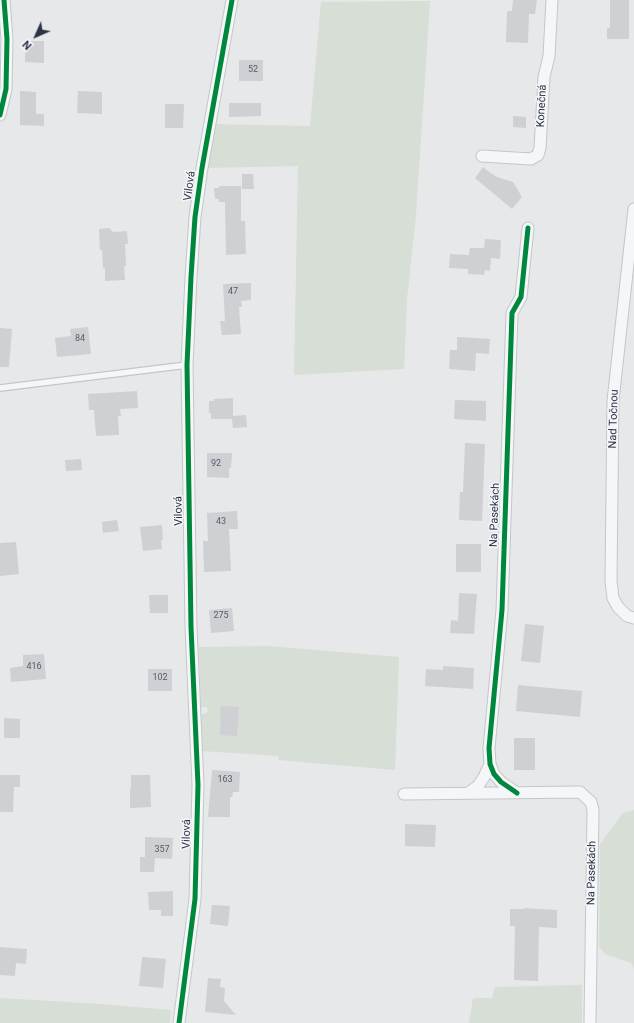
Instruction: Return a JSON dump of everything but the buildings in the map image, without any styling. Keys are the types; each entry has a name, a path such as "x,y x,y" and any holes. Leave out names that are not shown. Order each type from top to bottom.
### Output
{"street":[{"path":"0,115 6,89 7,39 4,0"},
{"name":"Vilová","path":"179,1023 195,899 198,785 191,627 187,365 195,218 202,168 232,0"},
{"name":"Konečná","path":"482,156 531,159 538,155 540,148 544,77 549,56 552,0"},
{"name":"Nad Točnou","path":"634,209 613,401 611,581 612,598 618,608 626,616 634,618"},
{"name":"Na Pasekách","path":"517,793 501,782 494,774 490,764 489,748 502,610 512,313 521,297 528,228"},
{"name":"Na Pasekách","path":"468,793 478,786 490,764"},
{"name":"Na Pasekách","path":"404,794 580,792 591,802 593,810 590,1023"}],"lane":[{"path":"0,388 187,365"}],"shaded area":[{"path":"430,1 416,215 407,299 404,369 294,375 298,166 202,168 210,124 310,126 321,2"},
{"path":"268,646 399,657 395,770 279,760 278,756 201,751 201,715 208,712 207,707 201,707 199,647"},
{"path":"634,810 634,969 631,963 605,954 599,946 600,844 623,813"},
{"path":"582,985 582,1023 469,1023 473,998 492,998 495,987"},
{"path":"0,998 171,1010 170,1023 0,1023"}],"cycle path":[{"path":"0,115 6,89 7,39 4,0"},
{"path":"179,1023 195,899 198,785 191,627 187,365 191,277 195,217 202,168 232,0"},
{"path":"517,793 501,782 494,774 490,764 489,748 502,610 512,313 521,297 528,228"}]}
